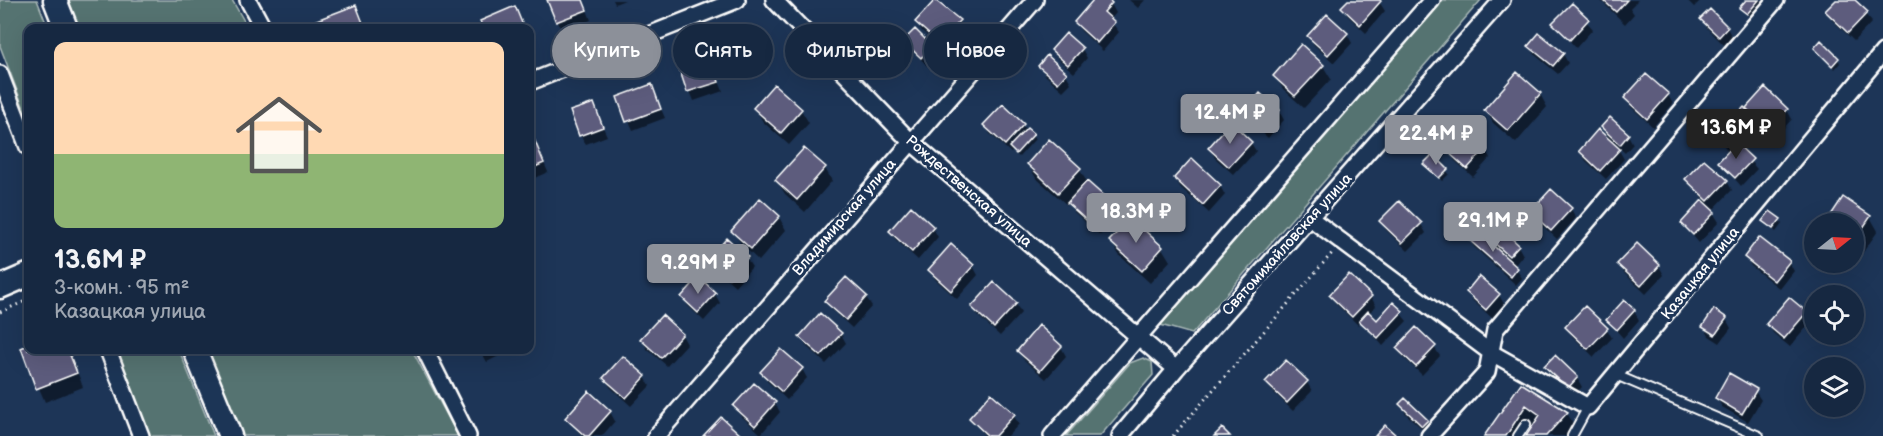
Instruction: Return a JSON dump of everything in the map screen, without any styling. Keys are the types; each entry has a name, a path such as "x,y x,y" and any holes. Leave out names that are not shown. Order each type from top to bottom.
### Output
{"main road":[{"path":"55,0 64,24"},
{"path":"0,287 24,277"},
{"path":"197,354 230,436"}],"street":[{"path":"248,0 260,24"},
{"path":"534,79 737,0"},
{"name":"Рождественская улица","path":"774,0 910,141 1176,369"},
{"name":"Владимирская улица","path":"656,436 910,141 1035,0"},
{"path":"1052,436 1141,337 1432,0"},
{"name":"Святомихайловская улица","path":"1120,436 1176,369 1502,0"},
{"path":"1429,436 1487,372 1495,330 1776,0"},
{"name":"Казацкая улица","path":"1588,407 1883,52"},
{"path":"0,74 24,137"},
{"path":"1310,218 1490,352 1588,407"},
{"path":"110,354 141,436"},
{"path":"427,354 468,436"}],"lane":[{"path":"1616,375 1760,436"},
{"path":"1572,436 1588,407"},
{"path":"1518,436 1526,424"}],"path":[{"path":"1173,436 1342,242"},
{"path":"0,312 24,302"}],"green space":[{"path":"0,0 37,0 46,24 24,24 24,109 0,46"},
{"path":"64,0 232,0 246,24 73,24"},
{"path":"1443,0 1481,0 1192,334 1157,324 1261,209"},
{"path":"118,354 181,354 214,436 150,436"},
{"path":"209,354 414,354 458,436 241,436"},
{"path":"1143,358 1152,362 1153,375 1100,436 1066,436 1130,363"}],"building":[{"path":"547,0 583,0 587,10 556,22"},
{"path":"935,0 960,20 956,24 924,24 924,30 915,22"},
{"path":"1093,0 1109,0 1112,3 1104,12 1115,22 1097,43 1074,22"},
{"path":"1348,0 1381,1 1360,25 1341,7"},
{"path":"1603,0 1627,0 1616,12"},
{"path":"1746,0 1759,0 1747,14 1739,8"},
{"path":"1836,0 1855,0 1868,12 1848,33 1825,11"},
{"path":"1572,3 1589,19 1570,40 1552,23"},
{"path":"356,5 363,24 306,24"},
{"path":"515,6 522,24 481,24 480,21"},
{"path":"1710,9 1728,27 1719,37 1700,19"},
{"path":"1327,14 1348,33 1328,55 1307,36"},
{"path":"915,29 924,38 924,55 921,58 912,50 912,32"},
{"path":"1066,33 1083,48 1068,65 1051,50"},
{"path":"1539,33 1564,53 1553,66 1528,46"},
{"path":"1821,40 1839,58 1832,66 1814,48"},
{"path":"1301,44 1324,65 1295,96 1273,76"},
{"path":"1047,55 1067,73 1058,83 1038,66"},
{"path":"1517,72 1541,93 1508,131 1484,110"},
{"path":"1646,74 1669,94 1647,119 1624,98"},
{"path":"682,78 718,78 719,82 687,92"},
{"path":"652,84 661,109 626,122 617,97"},
{"path":"774,84 802,109 781,133 753,108"},
{"path":"1765,87 1788,109 1769,130 1746,108"},
{"path":"1260,93 1280,110 1262,130 1243,112"},
{"path":"594,103 603,127 579,136 570,111"},
{"path":"1003,104 1024,124 1005,145 983,125"},
{"path":"1744,107 1750,114 1722,143 1716,137"},
{"path":"1610,117 1629,134 1620,145 1601,127"},
{"path":"1231,122 1252,142 1229,167 1208,148"},
{"path":"1027,128 1034,134 1016,154 1009,147"},
{"path":"1598,129 1620,149 1600,171 1579,151"},
{"path":"1467,131 1486,148 1467,169 1448,152"},
{"path":"534,139 544,163 534,167"},
{"path":"1049,139 1081,168 1058,193 1027,164"},
{"path":"1736,143 1753,159 1735,178 1718,162"},
{"path":"804,148 826,167 797,200 775,180"},
{"path":"1433,154 1448,169 1439,178 1423,164"},
{"path":"1192,158 1221,185 1203,205 1174,178"},
{"path":"1704,159 1728,180 1708,201 1685,179"},
{"path":"1087,181 1114,205 1094,227 1067,203"},
{"path":"1551,189 1572,208 1551,231 1530,212"},
{"path":"1843,197 1871,216 1864,226 1864,213 1832,213"},
{"path":"760,198 780,216 751,249 731,231"},
{"path":"1702,200 1715,212 1693,235 1681,223"},
{"path":"1399,201 1422,223 1402,243 1379,221"},
{"path":"911,206 934,227 912,252 889,231"},
{"path":"1770,211 1781,219 1773,229 1762,221"},
{"path":"1485,214 1519,245 1509,256 1475,226"},
{"path":"1131,218 1163,247 1142,271 1109,241"},
{"path":"1475,229 1518,268 1511,277 1467,238"},
{"path":"1759,237 1790,261 1774,281 1744,257"},
{"path":"727,238 748,257 729,278 708,259"},
{"path":"1637,243 1660,265 1641,286 1617,264"},
{"path":"951,244 974,265 951,291 928,270"},
{"path":"1349,274 1372,296 1352,317 1329,295"},
{"path":"1479,276 1500,294 1486,310 1466,292"},
{"path":"699,277 716,293 698,313 681,297"},
{"path":"846,277 867,296 846,320 824,301"},
{"path":"994,282 1017,303 994,328 971,307"},
{"path":"1789,297 1804,310 1804,316 1784,339 1766,324"},
{"path":"1624,300 1635,310 1617,330 1606,320"},
{"path":"1393,302 1403,311 1378,338 1359,321 1368,311 1377,320"},
{"path":"1585,306 1608,328 1588,349 1565,327"},
{"path":"1714,309 1727,318 1715,335 1702,327"},
{"path":"820,313 842,333 821,356 799,337"},
{"path":"662,315 683,334 661,358 640,339"},
{"path":"1039,325 1062,346 1040,371 1017,351"},
{"path":"1416,327 1436,346 1416,367 1396,348"},
{"path":"24,347 24,354 70,354 77,373 36,389 21,348"},
{"path":"781,349 803,368 782,392 760,372"},
{"path":"1555,355 1578,377 1568,388 1544,366"},
{"path":"623,356 646,376 626,398 603,378"},
{"path":"1286,360 1308,381 1287,403 1265,382"},
{"path":"1729,373 1757,389 1742,414 1715,398"},
{"path":"754,383 776,402 755,426 733,406"},
{"path":"1521,383 1568,412 1546,436 1526,436 1540,415 1526,405 1506,436 1484,436"},
{"path":"589,391 611,411 589,436 585,436 565,418"},
{"path":"991,393 1015,414 995,436 988,436 969,418"},
{"path":"1405,398 1428,420 1422,426 1399,404"},
{"path":"721,417 742,436 703,436"},
{"path":"1385,425 1397,436 1375,436"},
{"path":"1222,428 1230,436 1214,436"}]}
